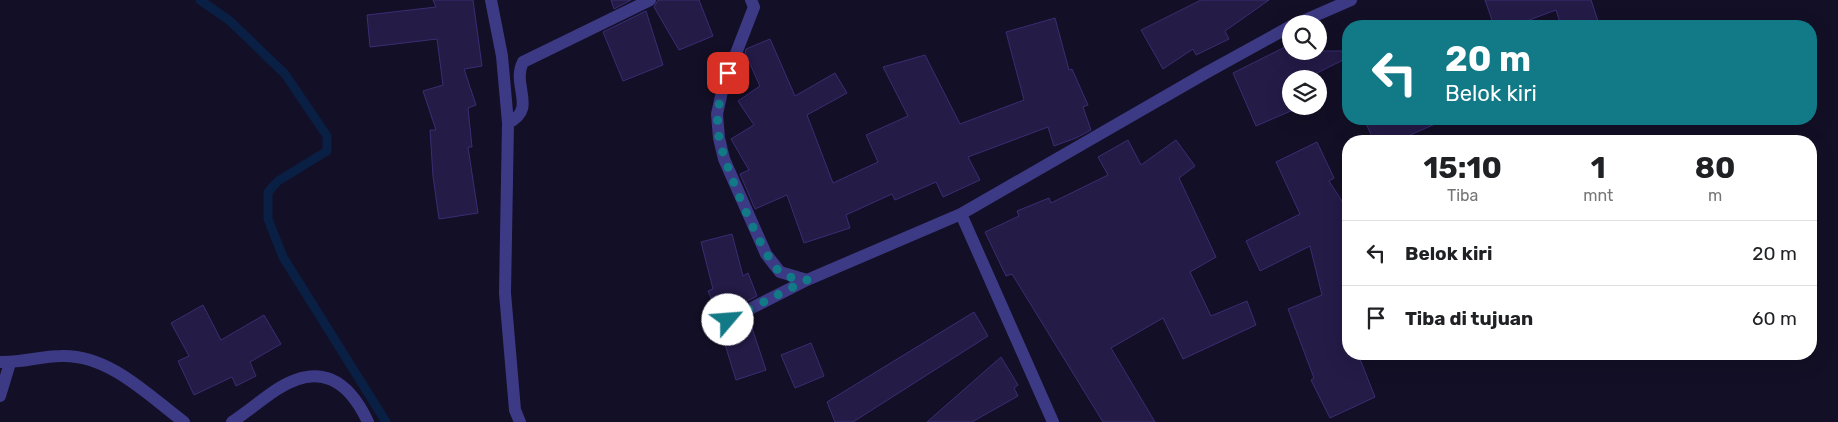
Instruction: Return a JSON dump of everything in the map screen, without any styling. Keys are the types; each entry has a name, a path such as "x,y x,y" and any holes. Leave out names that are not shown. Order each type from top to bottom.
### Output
{"street":[{"path":"491,0 502,56 508,124 505,293 515,410 520,422"},
{"path":"508,124 518,119 524,110 520,69 523,62 650,0"},
{"path":"751,0 754,7 723,88 717,114 719,138 724,159 766,254 780,272 807,280"},
{"path":"1317,15 1351,0"},
{"path":"728,320 807,280 961,214 1282,31"},
{"path":"961,214 1052,422"},
{"path":"0,396 5,363 62,356 85,359 112,368 184,422"},
{"path":"232,422 290,382 312,377 330,378 352,394 368,422"}],"building":[{"path":"433,0 473,0 482,66 464,69 476,105 468,108 472,147 468,147 478,213 439,219 433,176 430,130 436,130 423,91 443,85 437,39 370,47 367,15 436,7"},
{"path":"611,0 631,0 614,9"},
{"path":"658,0 699,0 713,36 679,50 654,7"},
{"path":"1201,0 1269,0 1225,31 1229,39 1196,55 1193,49 1163,69 1141,30"},
{"path":"1485,0 1591,0 1598,20 1559,20 1556,10 1529,20 1492,20"},
{"path":"646,11 663,65 623,81 603,32"},
{"path":"1055,18 1069,70 1072,69 1088,105 1083,107 1091,130 1054,146 1048,127 968,157 980,180 943,197 936,182 895,200 892,194 846,215 850,228 804,243 787,195 755,209 740,174 749,170 731,139 754,125 738,101 760,86 745,53 746,49 770,39 795,96 835,73 847,93 807,115 833,183 878,162 866,135 908,116 883,67 925,55 960,124 1024,100 1006,32"},
{"path":"1282,48 1282,60 1327,60 1327,51 1342,51 1342,60 1323,70 1282,70 1282,115 1256,126 1233,73"},
{"path":"1367,125 1433,125 1410,135 1371,135"},
{"path":"1128,140 1141,165 1176,140 1195,166 1179,178 1216,257 1190,272 1211,316 1247,301 1256,325 1183,359 1163,318 1111,348 1155,422 1103,422 1012,274 1006,276 985,232 1019,216 1017,211 1049,198 1051,203 1108,175 1098,157"},
{"path":"1317,142 1334,178 1329,181 1342,201 1342,360 1360,360 1375,397 1330,418 1311,380 1314,378 1288,309 1322,295 1310,246 1260,271 1246,241 1300,214 1276,162"},
{"path":"732,234 743,276 748,273 757,296 724,313 720,319 708,291 713,289 701,242"},
{"path":"203,305 221,340 264,315 281,344 250,362 256,376 236,386 232,377 194,395 178,361 189,356 171,323"},
{"path":"974,312 988,336 853,422 835,422 827,402"},
{"path":"749,319 766,370 736,380 723,338 728,337 724,327 731,327"},
{"path":"811,343 824,376 795,388 781,355"},
{"path":"1001,357 1018,385 1014,388 1018,396 972,422 927,422"}],"waterway":[{"path":"200,0 230,21 285,74 327,136 327,151 278,181 268,192 268,219 283,257 386,422"}],"route":[{"path":"728,73 717,114 719,138 724,159 766,254 780,272 792,278 807,280 728,320"}]}
